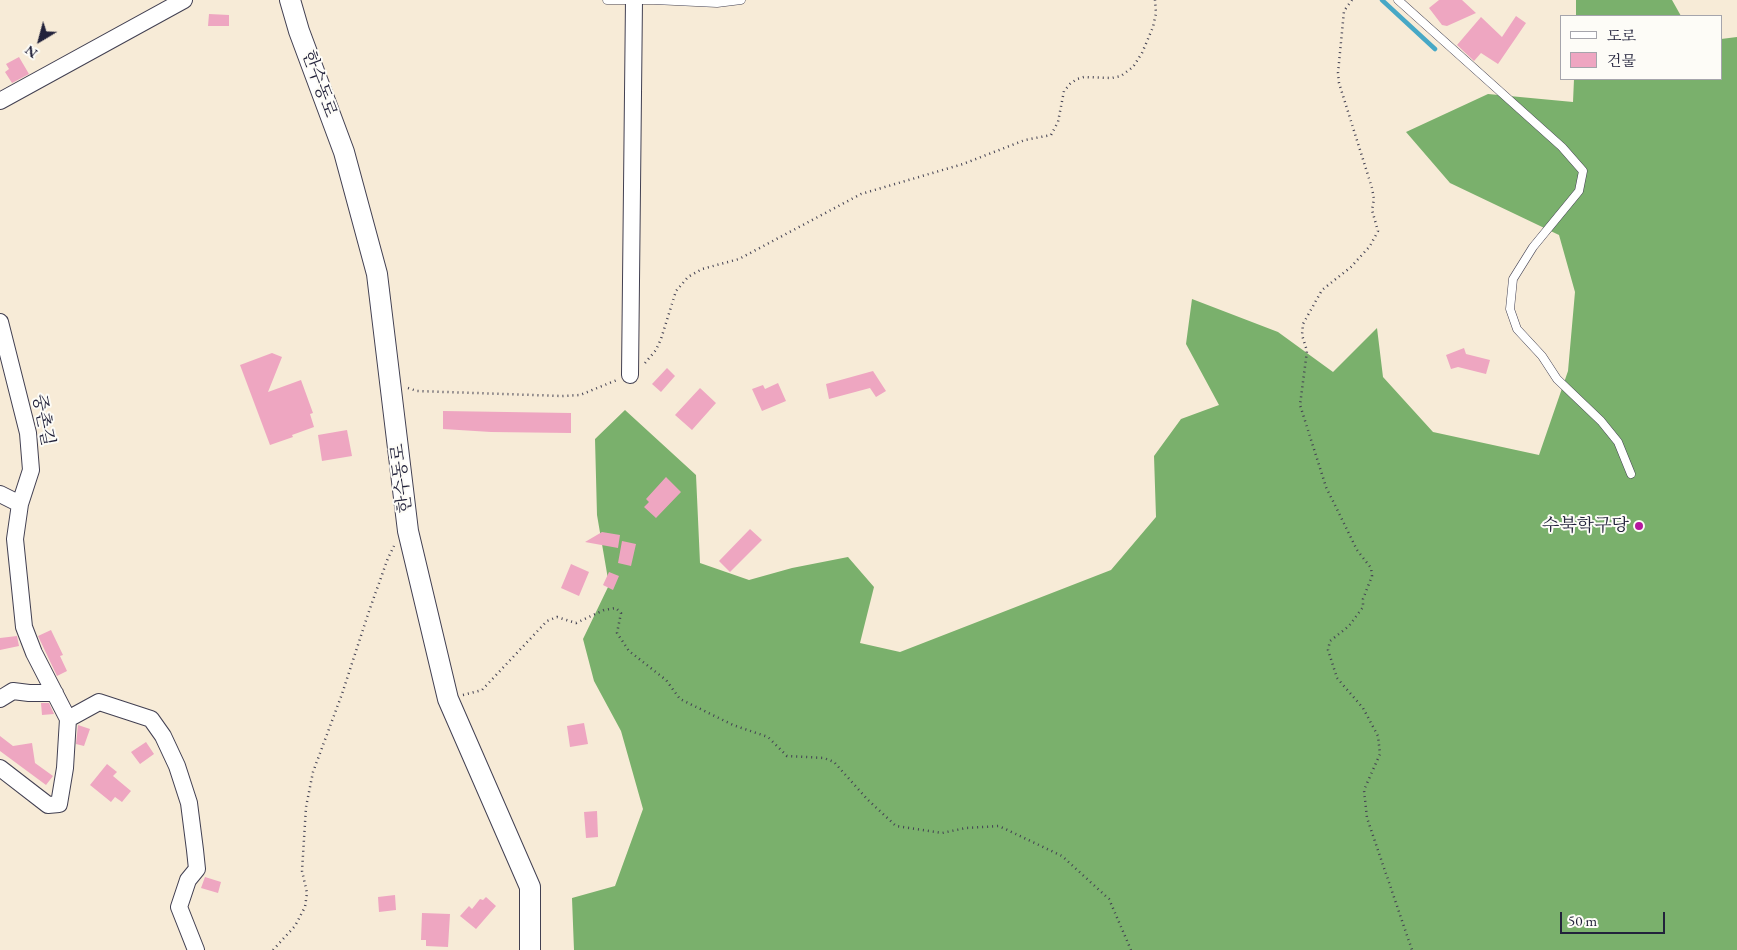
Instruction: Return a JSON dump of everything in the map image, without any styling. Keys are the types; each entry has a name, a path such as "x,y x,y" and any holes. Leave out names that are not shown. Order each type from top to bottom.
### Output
{"street":[{"path":"0,101 184,0"},
{"name":"한수동로","path":"290,0 299,31 344,152 377,274 408,531 447,697 530,887 530,950"},
{"path":"630,374 634,0"},
{"name":"중촌길","path":"0,322 28,433 31,470 20,504 15,539 24,626 34,653 68,719"},
{"path":"0,494 20,504"},
{"path":"0,699 13,691 55,693"},
{"path":"0,768 48,805 59,804 65,768 68,719 99,702 151,719 177,766 188,803 196,850 197,869 188,880 179,907 196,950"}],"lane":[{"path":"607,0 717,3 741,0"},
{"path":"1398,0 1562,147 1583,170 1579,191 1533,247 1513,280 1510,309 1518,329 1542,356 1556,379 1601,421 1618,442 1631,474"}],"path":[{"path":"390,384 418,391 562,396 580,395 630,374 645,364 656,350 676,291 688,277 702,268 739,259 860,194 963,164 1025,140 1051,135 1058,122 1064,91 1070,84 1084,77 1112,78 1121,76 1133,67 1153,27 1156,12 1155,0"},
{"path":"1352,0 1344,11 1339,83 1372,188 1374,199 1372,210 1378,231 1370,246 1322,290 1303,324 1302,335 1307,352 1300,405 1326,488 1356,550 1371,568 1372,576 1362,599 1363,607 1349,626 1330,641 1328,650 1337,678 1363,708 1378,736 1380,754 1364,790 1367,818 1412,950"},
{"path":"273,950 295,926 305,907 307,893 302,871 306,808 313,772 342,694 388,558 396,543"},
{"path":"447,697 482,690 547,621 557,617 576,623 604,610 616,608 621,613 617,634 628,652 666,680 680,699 733,725 768,737 787,756 824,758 834,762 868,800 896,826 942,833 966,828 999,826 1062,856 1108,899 1131,950"}],"green space":[{"path":"1576,0 1672,0 1680,15 1576,15"},
{"path":"1737,37 1737,950 574,950 572,898 615,886 643,809 621,731 594,681 583,639 609,585 597,515 595,439 625,410 696,475 700,563 749,580 792,568 848,557 874,587 860,643 900,652 1111,570 1156,517 1154,456 1181,419 1219,405 1186,344 1192,299 1278,332 1333,372 1377,328 1383,377 1433,432 1539,455 1568,371 1575,292 1559,235 1450,183 1406,132 1488,94 1573,102 1574,80 1722,80 1722,39"}],"building":[{"path":"1439,0 1462,0 1476,13 1447,26 1442,25 1429,8"},
{"path":"209,14 229,15 229,26 208,26"},
{"path":"1516,16 1526,23 1498,64 1481,53 1474,61 1457,45 1481,17 1502,37"},
{"path":"19,57 29,74 12,83 5,72 9,69 6,64"},
{"path":"1464,348 1466,354 1490,360 1486,374 1458,367 1451,369 1446,355"},
{"path":"272,353 282,357 268,392 301,380 313,413 310,414 314,427 270,445 240,365"},
{"path":"667,368 675,376 661,392 652,384"},
{"path":"873,371 886,391 876,397 870,388 829,399 826,384"},
{"path":"778,383 786,401 762,411 752,389 763,385 765,389"},
{"path":"700,388 716,403 692,430 675,415"},
{"path":"443,411 571,413 571,433 443,429"},
{"path":"347,430 352,456 322,461 318,435"},
{"path":"666,477 681,492 656,518 644,507 649,502 646,499"},
{"path":"750,529 762,540 730,572 719,561"},
{"path":"602,532 620,535 618,548 585,542"},
{"path":"622,541 636,544 631,566 618,563"},
{"path":"571,564 589,572 579,596 561,588"},
{"path":"609,572 619,576 613,590 603,585"},
{"path":"51,630 63,655 60,656 67,671 57,676 38,636"},
{"path":"17,636 19,646 0,650 0,638"},
{"path":"41,703 49,703 54,714 42,715"},
{"path":"584,723 588,744 570,747 567,726"},
{"path":"78,725 90,729 84,746 76,744"},
{"path":"0,736 13,746 32,743 35,763 53,776 46,785 0,751"},
{"path":"146,742 154,754 140,764 131,752"},
{"path":"107,764 117,772 113,776 131,791 122,802 115,797 111,802 90,785"},
{"path":"597,811 598,837 586,838 584,812"},
{"path":"205,877 221,882 218,893 201,888"},
{"path":"395,895 396,910 379,912 378,897"},
{"path":"486,897 496,906 476,929 460,916 469,906 472,909 480,899 483,900"},
{"path":"422,913 450,914 448,947 426,946 426,940 421,940"}],"waterway":[{"path":"1382,0 1435,49"}],"place":[{"name":"수북학구당","path":"1639,526"}]}
